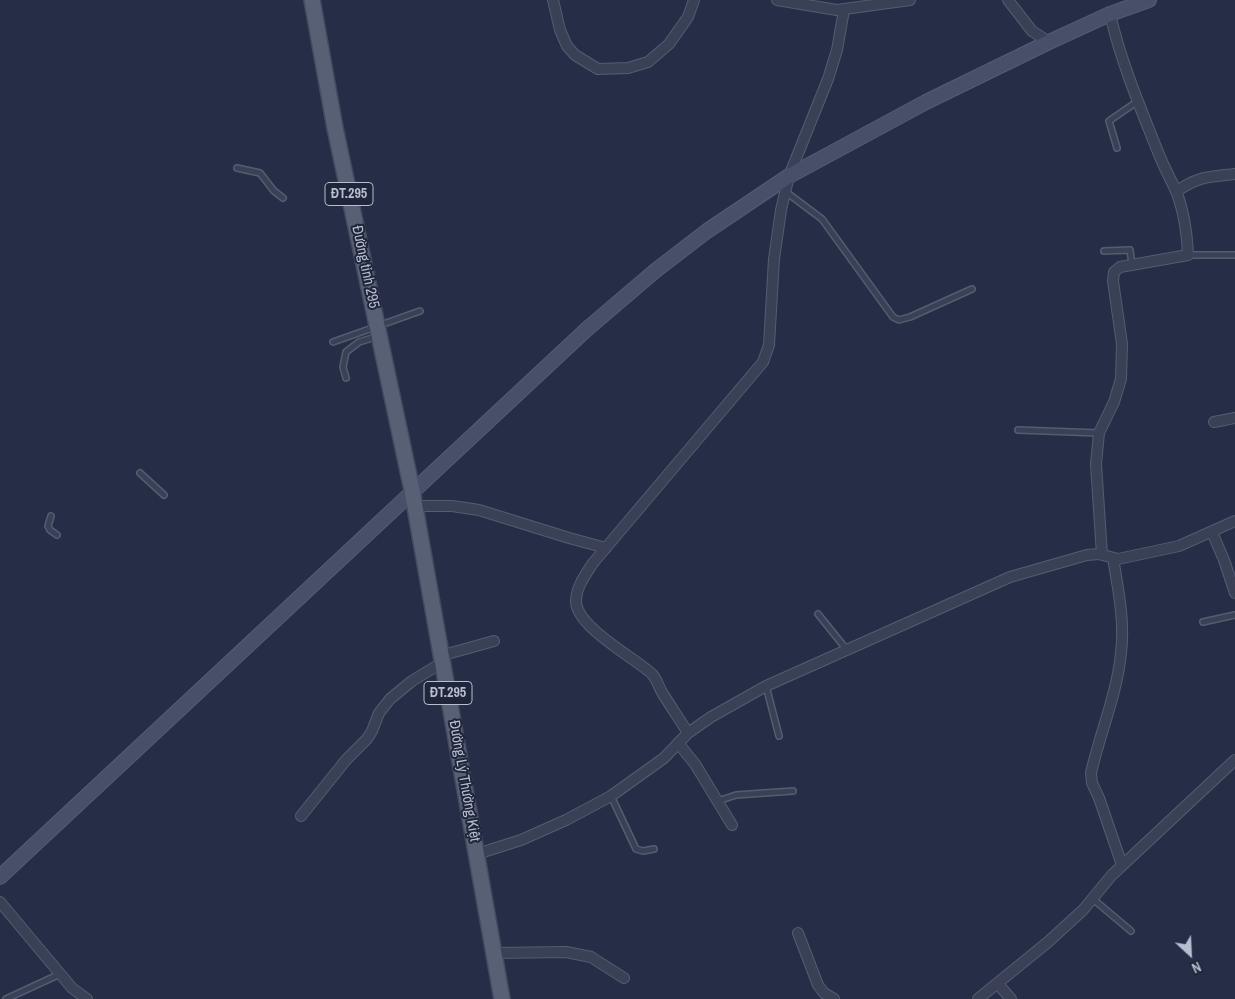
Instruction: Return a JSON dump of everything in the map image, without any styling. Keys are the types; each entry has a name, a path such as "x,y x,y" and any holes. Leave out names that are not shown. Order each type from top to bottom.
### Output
{"main road":[{"name":"Đường tỉnh 295","path":"312,0 335,128 391,387"},
{"name":"Đường Lý Thường Kiệt","path":"391,387 415,506 502,999"}],"street":[{"path":"553,0 560,30 567,46 575,55 598,68 628,68 648,62 669,44 688,17 694,0"},
{"path":"777,0 837,10 910,0"},
{"path":"1008,0 1032,31 1049,42"},
{"path":"1110,14 1132,0"},
{"path":"0,878 412,490 587,329 648,277 707,231 789,176 926,102 1110,14 1149,0"},
{"path":"688,733 654,676 616,649 585,621 576,603 582,582 593,563 763,362 769,345 774,259 781,210 789,176 828,79 837,50 844,10"},
{"path":"1110,14 1124,68 1159,156 1176,192 1187,233 1188,255 1120,267 1114,272 1113,280 1122,344 1120,378 1114,402 1099,432 1096,464 1107,556 1120,601 1121,652 1117,680 1091,773 1092,783 1122,865"},
{"path":"1176,192 1190,182 1202,177 1235,174"},
{"path":"1214,422 1235,418"},
{"path":"415,506 452,506 479,510 560,536 606,548"},
{"path":"477,854 530,836 566,820 611,796 664,758 688,733 711,717 766,686 1010,577 1086,555 1107,556 1118,559 1179,546 1235,521"},
{"path":"1212,532 1235,593"},
{"path":"301,816 346,760 367,739 379,713 390,699 442,660 447,654 494,640"},
{"path":"678,743 695,764 732,825"},
{"path":"978,999 1055,936 1093,899 1122,865 1235,760"},
{"path":"0,902 72,988 87,999"},
{"path":"798,933 818,985 824,993 834,999"},
{"path":"494,953 566,952 590,957 624,978"},
{"path":"998,984 1011,999"}],"lane":[{"path":"1117,148 1109,121 1138,102"},
{"path":"237,168 260,173 274,191 283,198"},
{"path":"786,192 822,219 893,317 899,320 910,317 972,289"},
{"path":"1104,251 1130,250 1132,265"},
{"path":"1188,255 1235,255"},
{"path":"346,378 343,367 346,352 378,331 420,311"},
{"path":"333,342 378,331"},
{"path":"1018,430 1099,432"},
{"path":"140,473 164,495"},
{"path":"52,516 48,526 57,535"},
{"path":"818,614 848,651"},
{"path":"1203,622 1235,615"},
{"path":"766,686 779,736"},
{"path":"717,801 736,795 793,791"},
{"path":"611,796 636,849 643,851 654,849"},
{"path":"1093,899 1131,932"},
{"path":"6,999 60,974"}]}
